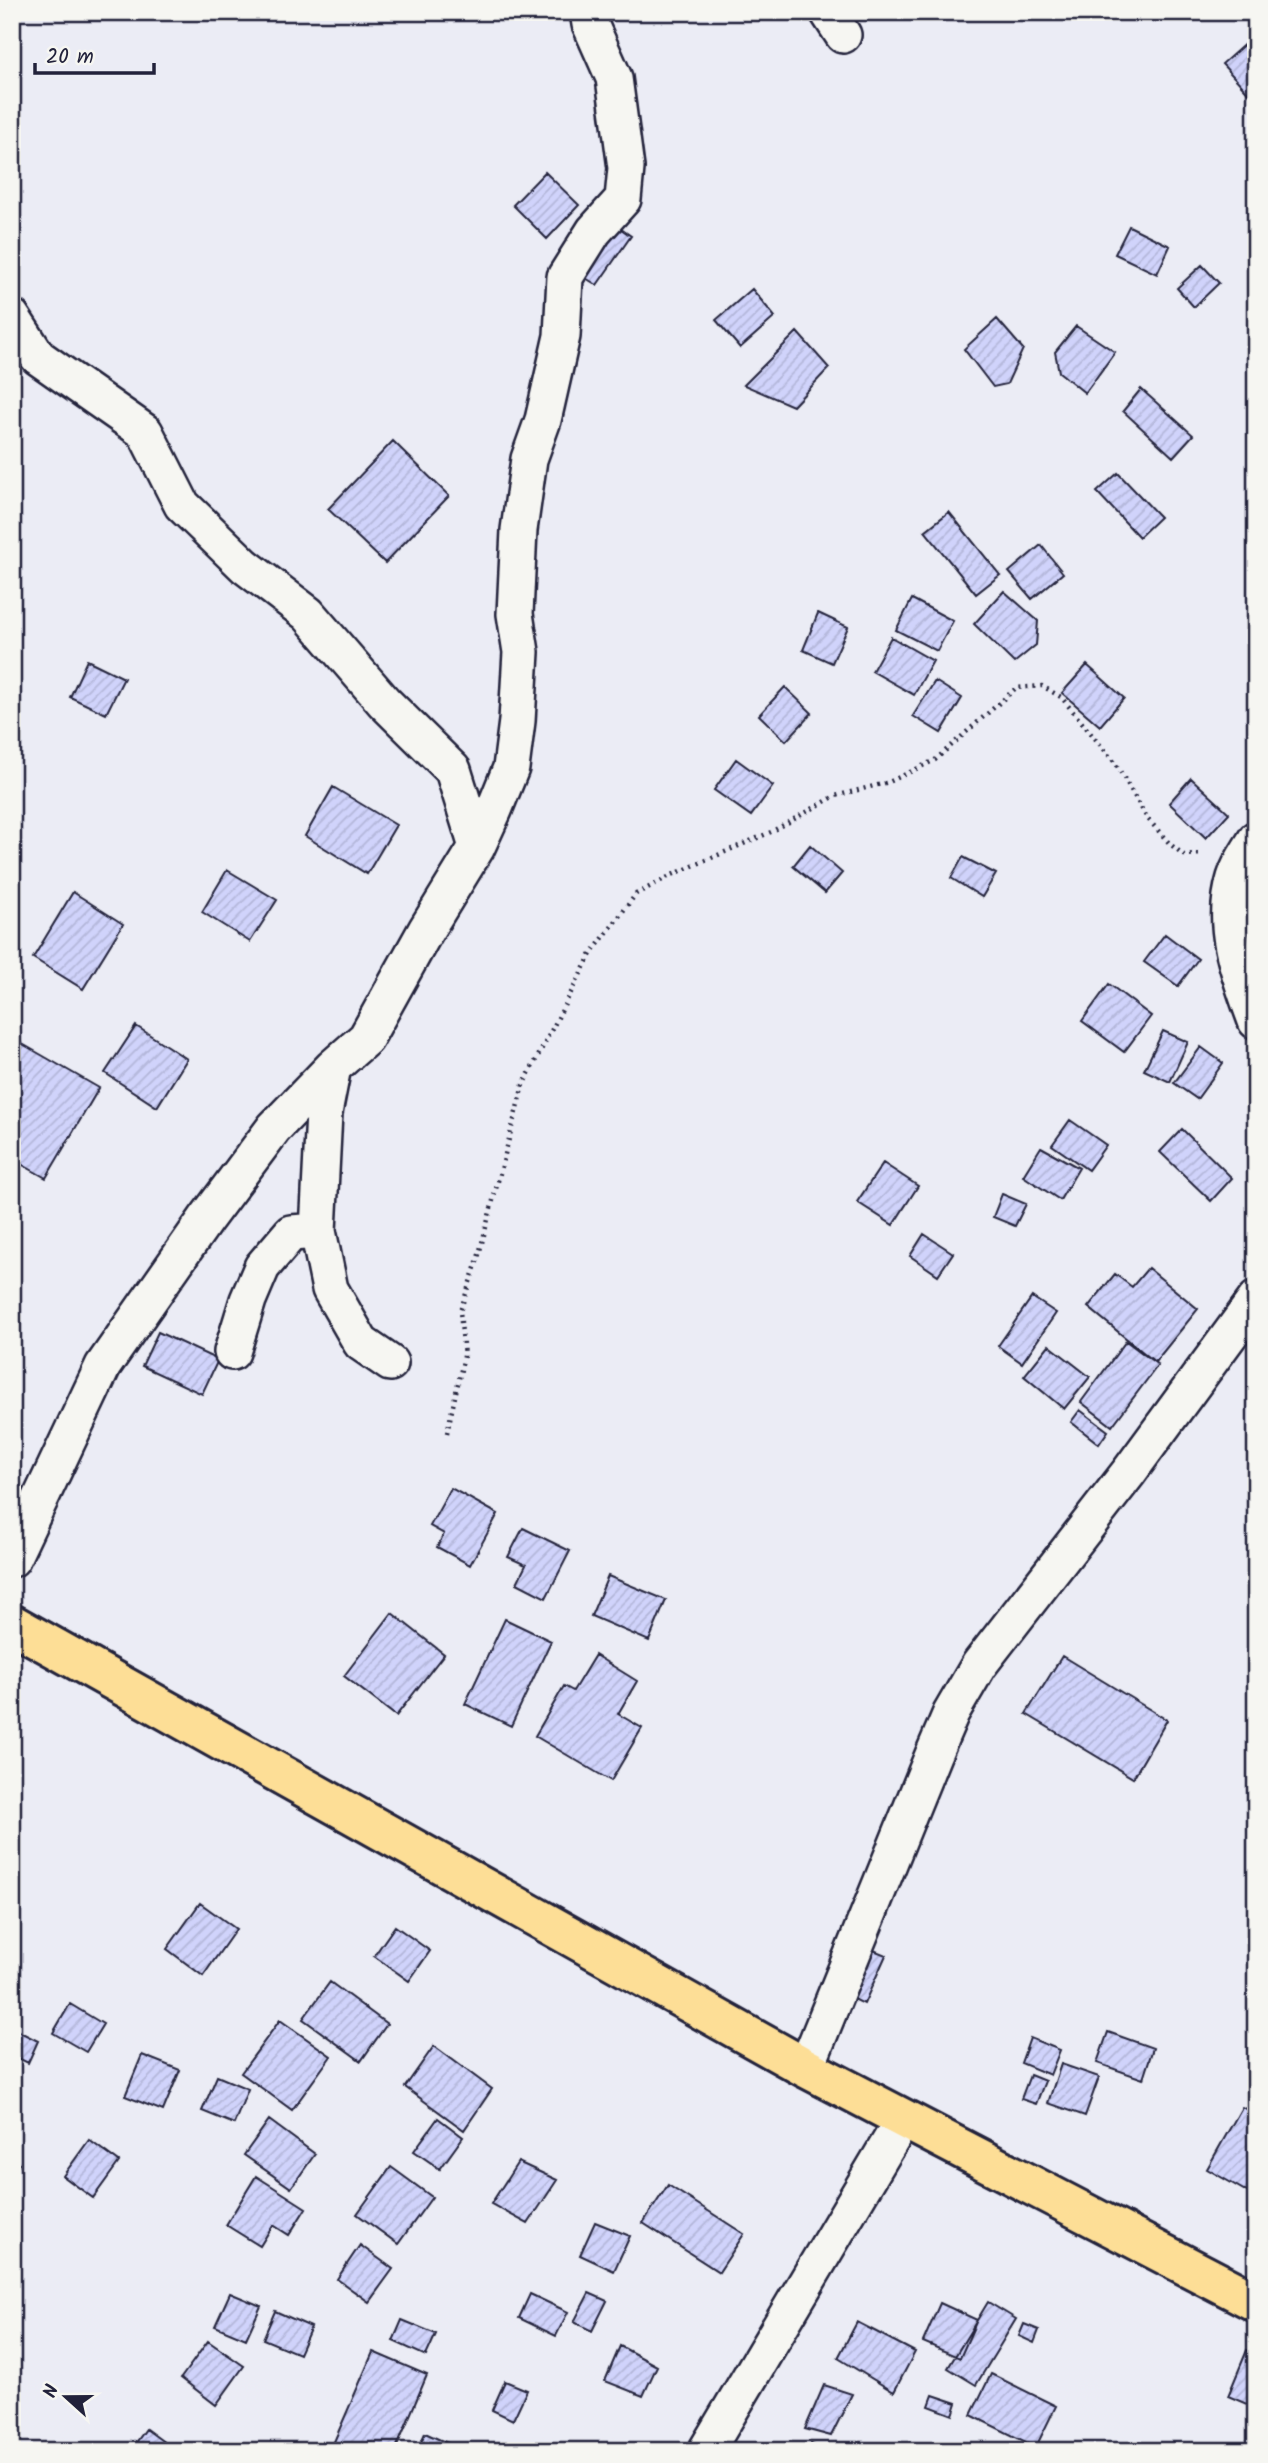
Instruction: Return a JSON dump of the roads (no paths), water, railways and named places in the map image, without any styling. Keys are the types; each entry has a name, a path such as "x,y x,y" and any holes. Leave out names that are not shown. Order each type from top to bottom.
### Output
{"main road":[{"path":"12,1624 806,2068 1256,2302"}],"street":[{"path":"12,1559 103,1366 198,1230 274,1128 333,1067 366,1038 426,930 477,847 510,768 517,721 521,652 515,614 519,530 529,459 543,420 562,336 565,277 594,231 623,199 626,168 614,78 590,23 588,12"},
{"path":"12,317 38,357 145,432 183,505 246,566 308,614 384,702 453,770 477,847"},
{"path":"1256,839 1236,874 1228,905 1229,936 1256,1021"},
{"path":"333,1067 324,1113 318,1231 330,1289 361,1343 390,1363"},
{"path":"232,1352 248,1300 262,1267 291,1233 318,1231"},
{"path":"806,2068 951,1713 979,1665 1129,1472 1256,1299"},
{"path":"706,2451 904,2119"}]}
